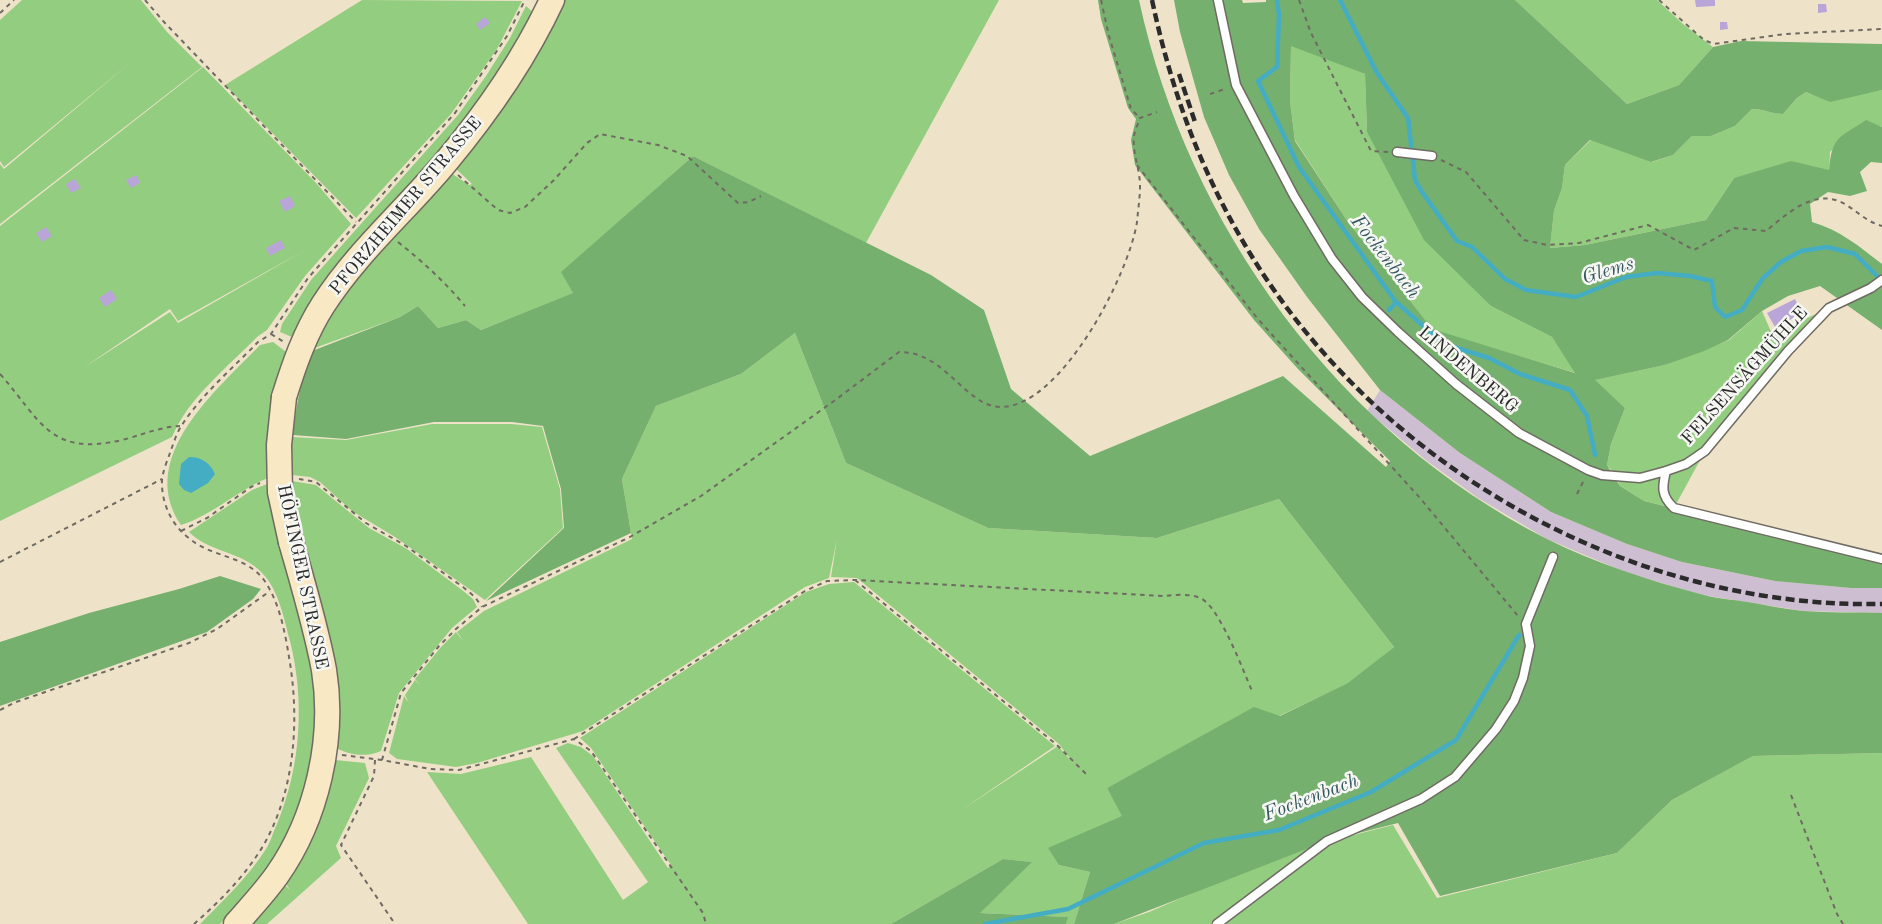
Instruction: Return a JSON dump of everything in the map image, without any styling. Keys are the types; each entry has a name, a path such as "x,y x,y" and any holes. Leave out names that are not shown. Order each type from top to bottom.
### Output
{"street":[{"name":"PFORZHEIMER STRASSE","path":"299,352 322,306 352,265 444,164 492,101 527,46 552,0"},
{"name":"HÖFINGER STRASSE","path":"236,924 278,874 302,829 316,791 324,753 327,714 324,673 317,636 280,492 279,445 284,397 299,352"}],"lane":[{"name":"LINDENBERG","path":"1218,0 1236,85 1294,196 1332,259 1362,297 1455,384 1519,433 1588,470 1602,475 1640,478"},
{"path":"1396,152 1432,156"},
{"name":"FELSENSÄGMÜHLE","path":"1640,478 1686,464 1705,451 1788,351 1829,308 1872,288 1882,280"},
{"path":"1666,471 1663,485 1666,500 1674,508 1882,559"},
{"path":"1217,924 1327,842 1421,799 1455,777 1496,729 1514,701 1523,678 1530,646 1526,624 1553,557"}],"path":[{"path":"0,13 14,0"},
{"path":"145,0 171,30 356,222"},
{"path":"194,924 238,882 263,846 279,812 290,773 294,738 293,679 285,635 271,591 257,572 246,564 207,550 191,541 181,531 171,518 163,495 162,479 181,426 195,407 258,342 271,334 308,278 455,113 507,36 525,0"},
{"path":"1101,0 1109,36 1131,109 1140,118"},
{"path":"1299,0 1311,33 1371,151 1396,152"},
{"path":"1659,0 1704,40 1714,44 1785,34 1882,29"},
{"path":"1210,94 1236,85"},
{"path":"1140,118 1157,112"},
{"path":"382,760 401,693 439,646 456,628 482,607 630,537 701,496 834,401 899,351 912,351 923,355 980,399 998,407 1014,405 1029,399 1059,373 1084,343 1127,255 1136,225 1140,184 1134,135 1140,118"},
{"path":"444,164 498,210 510,213 525,207 554,180 587,143 600,134 658,145 687,156 738,202 749,202 761,196"},
{"path":"1432,156 1466,172 1524,240 1547,245 1579,243 1648,225 1694,250 1734,228 1766,231 1804,202 1831,198 1845,204 1870,223 1882,226"},
{"path":"1137,165 1257,318 1420,498 1491,586 1526,624"},
{"path":"384,230 424,263 465,306"},
{"path":"0,374 39,422 54,436 71,443 96,445 163,427 181,426"},
{"path":"1577,494 1588,470"},
{"path":"293,478 316,482 366,523 406,546 463,587 475,597 482,607"},
{"path":"0,562 162,479"},
{"path":"181,531 207,518 251,487 266,482"},
{"path":"324,753 430,769 459,770 574,739 805,591 827,581 855,580 1164,596 1184,595 1202,599 1216,615 1252,691"},
{"path":"855,580 1057,745 1087,775"},
{"path":"0,710 16,702 189,643 217,629 271,591"},
{"path":"574,739 591,751 703,913 706,924"},
{"path":"375,760 374,776 341,845 395,924"},
{"path":"1791,795 1837,914 1843,924"}],"shaded area":[{"path":"1380,390 1460,453 1551,512 1627,544 1682,562 1775,581 1851,588 1882,588 1882,613 1803,611 1702,595 1625,572 1547,539 1478,498 1427,461 1367,411"}],"green space":[{"path":"22,0 141,0 167,32 202,67 0,224 0,164 4,169 131,62 4,167 0,161 0,20"},
{"path":"362,0 522,1 497,49 451,114 356,218 225,85"},
{"path":"560,0 999,0 866,243 693,156 562,272 574,293 481,330 466,320 438,328 418,306 400,317 312,349 328,317 347,289 448,171 469,185 472,184 453,166"},
{"path":"1098,0 1139,0 1162,84 1194,165 1235,242 1283,315 1339,382 1402,442 1472,495 1547,539 1584,556 1641,577 1710,596 1803,611 1882,613 1882,753 1753,756 1672,800 1617,853 1440,896 1398,823 1327,841 1114,924 1074,924 1090,872 1059,865 1048,848 1122,816 1107,788 1254,707 1280,716 1348,683 1394,647 1279,499 1157,538 988,528 846,463 795,333 741,374 656,406 622,479 631,533 486,601 564,528 561,489 543,426 512,422 434,422 346,439 293,435 300,393 312,351 400,317 418,306 438,328 466,320 481,330 573,293 561,272 693,156 931,275 984,310 1011,389 1090,456 1283,376 1386,467 1390,461 1298,369 1254,320 1135,165 1131,140 1136,119 1128,108 1101,19"},
{"path":"1174,0 1242,0 1243,3 1266,2 1266,0 1515,0 1627,104 1679,85 1713,47 1741,41 1882,44 1882,90 1830,102 1806,92 1797,98 1783,114 1752,109 1735,126 1711,136 1692,136 1673,155 1651,162 1590,140 1565,165 1562,188 1554,211 1550,248 1585,245 1706,220 1734,178 1791,161 1829,170 1832,150 1838,139 1866,120 1882,127 1882,163 1871,162 1860,172 1867,191 1850,196 1828,192 1810,204 1812,222 1841,234 1882,264 1882,330 1820,286 1788,296 1762,311 1728,340 1704,351 1665,365 1595,380 1625,408 1611,444 1607,465 1620,486 1644,501 1882,559 1882,588 1851,588 1775,581 1682,562 1627,544 1551,512 1460,453 1380,390 1307,297 1259,229 1229,175 1204,117 1180,32","holes":["1291,46 1365,74 1367,132 1424,240 1491,306 1552,337 1575,373 1432,329 1348,222 1295,141 1290,101"]},
{"path":"1515,0 1657,0 1713,47 1679,85 1627,104"},
{"path":"526,6 536,15 455,137 297,332 292,337 280,332 282,324 311,280 458,115 510,38"},
{"path":"1291,45 1365,74 1367,132 1491,306 1552,337 1576,373 1432,330 1348,222 1295,140 1290,101"},
{"path":"203,67 317,184 351,224 305,276 267,330 257,337 198,396 179,422 172,437 0,521 0,226","holes":["307,249 178,323 170,312 83,368 170,309 178,321"]},
{"path":"1882,90 1882,127 1866,121 1830,152 1829,170 1734,178 1706,220 1585,245 1550,248 1554,211 1562,188 1565,165 1591,140 1652,162 1673,155 1692,136 1711,136 1735,126 1752,109 1783,114 1797,98 1806,92 1833,97"},
{"path":"1829,308 1705,451 1674,508 1644,501 1620,486 1616,476 1607,465 1611,444 1625,408 1594,380 1665,365 1729,340 1762,311 1772,334"},
{"path":"795,333 846,463 988,528 1157,538 1279,499 1394,647 1349,683 1279,716 1175,752 1107,788 1123,816 1059,865 1090,872 1074,924 1066,924 1067,917 979,913 1031,862 1003,859 891,924 528,924 427,772 461,774 531,757 623,900 648,882 556,748 568,743 581,747 593,756 668,868 671,865 591,748 580,738 806,592 829,584 854,582 1055,746 960,811 1058,746 1074,764 1059,744 857,578 831,577 837,539 829,578 805,587 583,731 477,763 456,767 397,759 389,753 404,696 409,703 405,695 415,680 420,685 415,679 456,632 464,642 457,632 484,611 632,539 622,479 656,406 741,374"},
{"path":"273,342 285,351 285,362 268,440 268,478 245,489 193,521 181,525 169,500 168,474 175,450 204,403 223,382 260,345"},
{"path":"432,424 511,424 542,427 560,489 563,528 485,600 395,537 352,511 320,482 310,477 292,475 292,437 346,440"},
{"path":"292,481 316,485 369,528 407,549 462,590 473,599 477,607 452,628 399,693 381,751 375,753 356,755 333,746 297,529"},
{"path":"267,484 305,629 312,671 315,712 312,751 305,789 292,825 273,860 249,893 220,924 200,924 244,879 269,843 285,802 291,779 296,756 299,710 295,664 290,641 280,606 269,581 255,566 197,539 189,532 252,490"},
{"path":"220,576 261,589 253,599 207,632 0,706 0,642 89,613"},
{"path":"1882,753 1882,924 1114,924 1149,912 1287,852 1393,825 1437,898 1617,853 1672,800 1753,756"},
{"path":"335,760 365,763 369,778 336,846 341,858 267,924 251,924 285,885 290,890 286,884 317,825"},
{"path":"1003,859 1032,862 980,913 1068,917 1066,924 891,924"}],"water":[{"path":"189,457 205,461 215,474 208,483 191,493 179,484 181,464"}],"building":[{"path":"1695,0 1715,0 1715,6 1696,7"},
{"path":"1818,4 1826,4 1827,12 1818,13"},
{"path":"485,17 490,23 480,30 476,24"},
{"path":"1720,22 1727,22 1728,29 1720,30"},
{"path":"136,175 140,183 131,188 126,180"},
{"path":"75,179 81,188 71,193 66,184"},
{"path":"290,196 295,206 285,212 279,201"},
{"path":"46,227 52,236 42,242 36,233"},
{"path":"281,240 285,248 270,256 266,248"},
{"path":"111,290 117,299 105,307 99,298"},
{"path":"1795,299 1802,314 1775,327 1767,313"}],"waterway":[{"name":"Fockenbach","path":"1277,0 1279,15 1277,67 1258,81 1299,167 1396,302 1444,344 1489,358 1520,374 1570,390 1587,416 1595,455"},
{"name":"Glems","path":"1340,0 1377,73 1408,118 1415,180 1422,192 1457,241 1472,247 1505,279 1526,290 1576,297 1626,277 1657,273 1690,276 1712,281 1715,307 1725,317 1742,310 1763,278 1781,262 1801,251 1827,247 1855,254 1882,281"},
{"path":"1389,310 1396,302"},
{"name":"Fockenbach","path":"985,924 1068,909 1204,843 1279,830 1371,792 1456,740 1519,635"}],"railway":[{"path":"1152,0 1168,65 1188,127 1214,186 1245,245 1299,324 1363,394 1436,456 1516,508 1602,550 1693,581 1787,599 1882,604"},
{"path":"1179,74 1195,122"}]}
